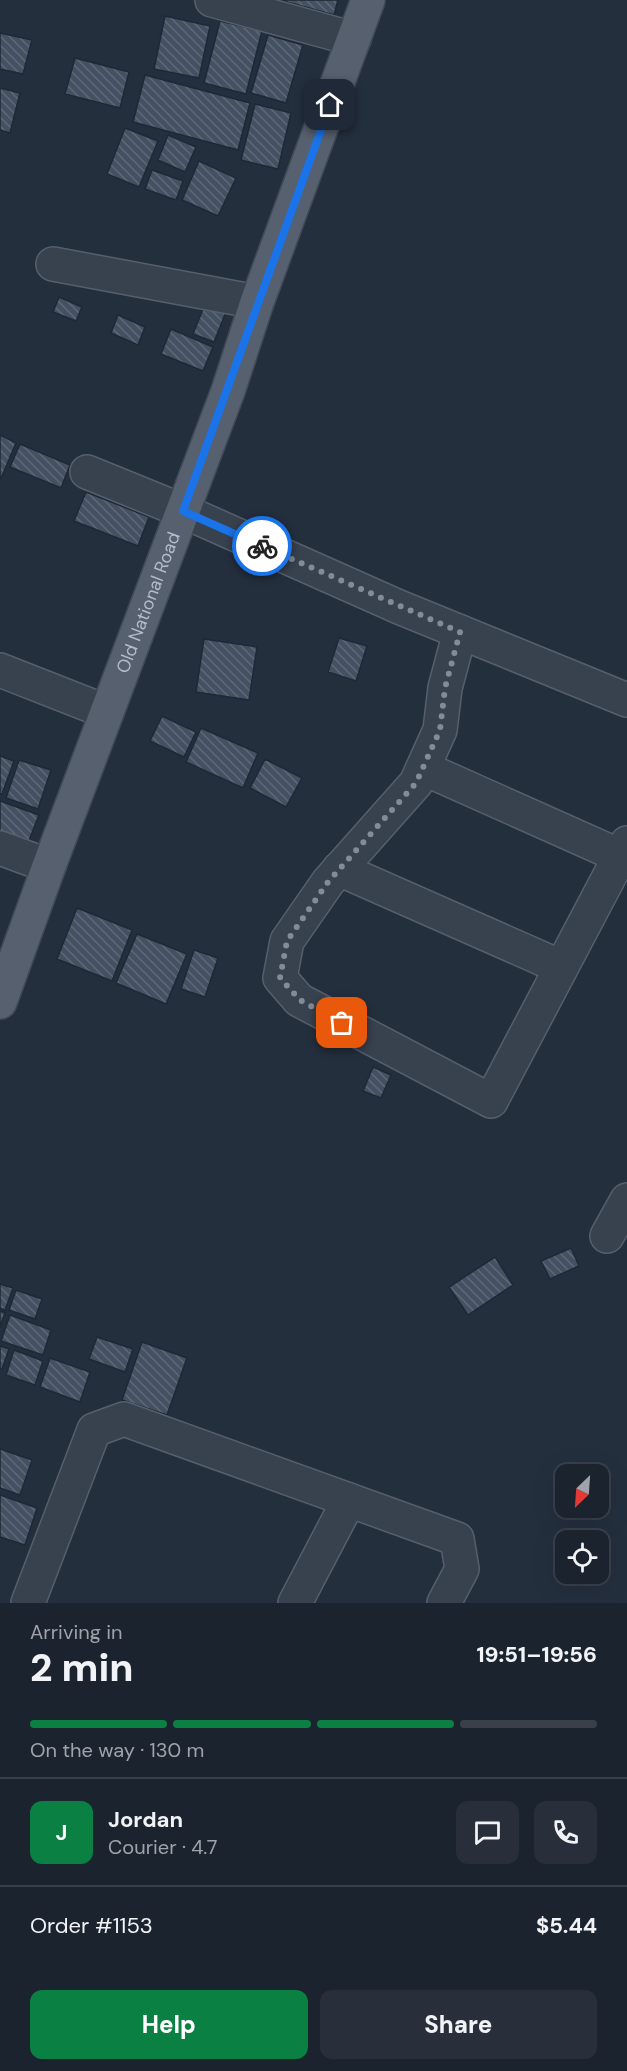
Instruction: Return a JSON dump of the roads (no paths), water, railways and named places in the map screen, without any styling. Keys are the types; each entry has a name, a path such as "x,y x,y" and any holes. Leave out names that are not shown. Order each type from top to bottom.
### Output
{"main road":[{"name":"Old National Road","path":"0,1002 106,712 228,391 257,302 368,0"}],"street":[{"path":"212,0 354,39"},
{"path":"53,264 257,302"},
{"path":"87,472 183,511 399,607 627,700"},
{"path":"423,768 624,849 491,1101 300,1000 280,978 287,941 328,882 416,783 440,730 445,688 460,632"},
{"path":"0,670 106,712"},
{"path":"0,848 49,866"},
{"path":"339,870 561,967"},
{"path":"607,1236 627,1200"},
{"path":"28,1603 94,1430 124,1419 457,1539 462,1569 444,1603"},
{"path":"296,1603 349,1500"}]}
